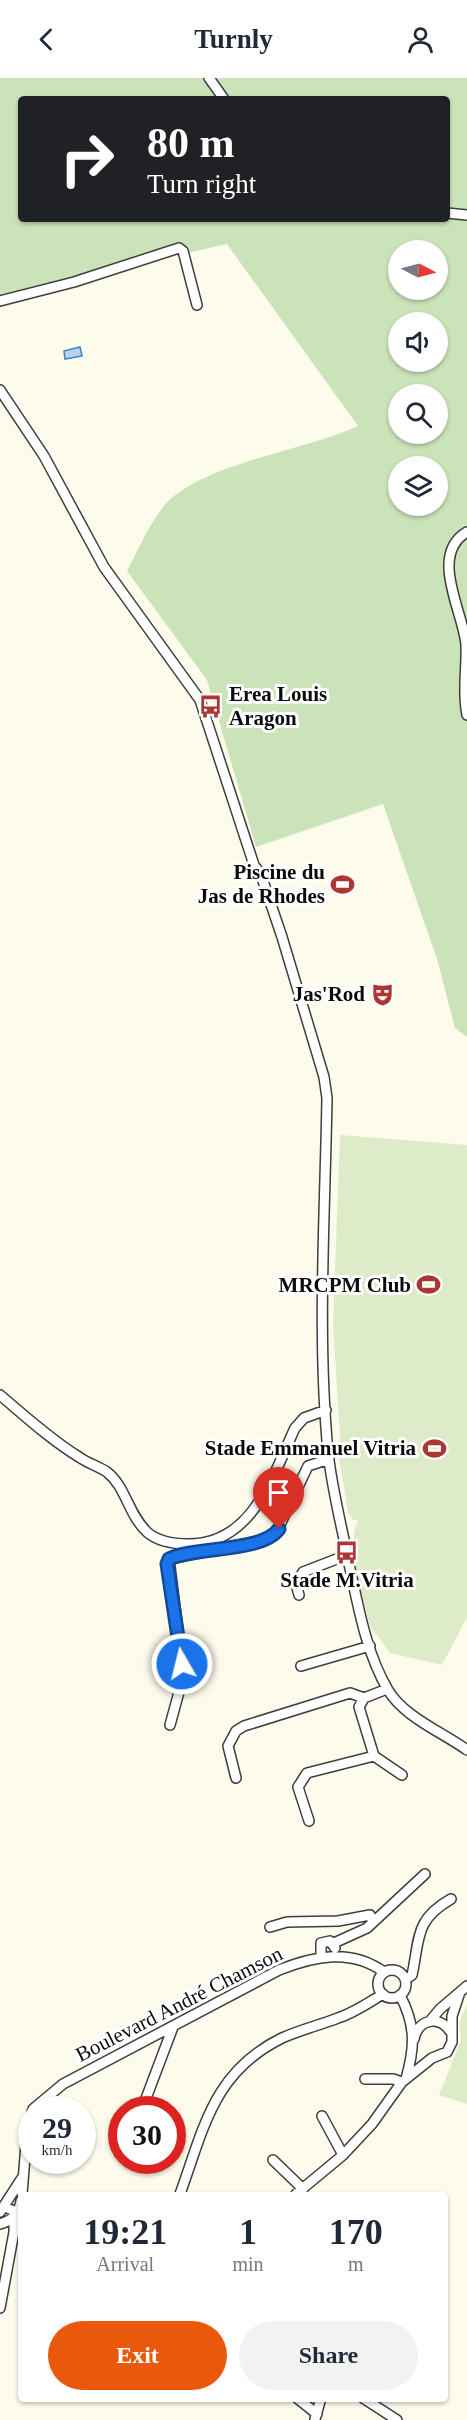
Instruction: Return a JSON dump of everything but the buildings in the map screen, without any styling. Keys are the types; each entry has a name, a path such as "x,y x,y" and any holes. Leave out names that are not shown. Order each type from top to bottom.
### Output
{"street":[{"path":"209,78 222,96"},
{"path":"450,213 467,215"},
{"path":"0,301 74,282 179,248 183,251 197,305"},
{"path":"0,390 44,456 104,567 200,700 254,865 261,874 321,1066 327,1098 324,1266 326,1410 329,1459 347,1555 370,1646 387,1689 411,1713 467,1750"},
{"path":"467,532 458,538 452,548 450,581 466,644 467,715"},
{"path":"0,1395 78,1457 106,1471 120,1485 128,1507 147,1533 169,1544 197,1544 220,1538 240,1526 254,1512 295,1428 303,1418 326,1410"},
{"path":"170,1725 179,1692 182,1664 167,1564 169,1559 254,1542 275,1535 308,1467 329,1459"},
{"path":"299,1595 296,1584 303,1572 347,1555"},
{"path":"301,1666 370,1646"},
{"path":"387,1689 364,1698 358,1707 374,1756 402,1775"},
{"path":"236,1778 228,1746 236,1731 244,1726 350,1693 364,1698"},
{"path":"309,1821 298,1787 307,1773 374,1756"},
{"path":"321,1957 321,1943 334,1943 367,1928 425,1874"},
{"path":"406,1979 412,1975 414,1952 422,1926 434,1908 451,1899"},
{"path":"270,1927 287,1922 338,1921 370,1915 373,1922"},
{"path":"334,1943 336,1956"},
{"name":"Boulevard André Chamson","path":"49,2096 63,2084 279,1970 321,1957 336,1956 361,1959 384,1972"},
{"path":"397,1970 406,1979 406,1988 400,1995 392,1998 383,1994 378,1983 384,1972 397,1970"},
{"path":"404,2080 415,2041 427,2022 464,1989"},
{"path":"273,2160 300,2192 343,2155 372,2124 404,2080 432,2058 447,2052 452,2042 450,2031 464,1989"},
{"path":"181,2192 214,2102 231,2074 252,2055 282,2038 341,2017 383,1994"},
{"path":"400,1995 408,2009 415,2041 421,2053 432,2058"},
{"path":"408,2009 427,2022 442,2023 450,2031"},
{"path":"147,2096 173,2027"},
{"path":"365,2079 404,2080"},
{"path":"322,2116 343,2155"},
{"name":"Boulevard André Chamson","path":"22,2192 23,2174"},
{"name":"Boulevard André Chamson","path":"3,2209 22,2178"},
{"path":"0,2308 14,2232 9,2221 13,2209 3,2209"},
{"path":"301,2402 315,2417 320,2402"},
{"path":"369,2402 397,2420"}],"green space":[{"path":"0,78 467,78 467,1037 455,1028 437,959 383,804 256,847 207,680 127,571 158,514 180,492 201,479 227,469 358,426 227,244 135,265 0,306"},
{"path":"340,1135 467,1145 467,1617 442,1665 390,1653 370,1626 355,1569 354,1535 358,1521 353,1520 348,1512 338,1451 340,1437 333,1324"},
{"path":"467,2004 467,2104 439,2095 461,2040 459,2024"}],"water":[{"path":"80,347 82,356 65,359 64,351"}],"place":[{"name":"Erea Louis Aragon","path":"211,706"},
{"name":"Piscine du Jas de Rhodes","path":"343,884"},
{"name":"Jas'Rod","path":"383,994"},
{"name":"MRCPM Club","path":"429,1285"},
{"name":"Stade Emmanuel Vitria","path":"434,1448"},
{"name":"Stade M.Vitria","path":"347,1552"}],"route":[{"path":"182,1664 174,1598 167,1564 169,1559 254,1542 275,1535 279,1529"}]}
